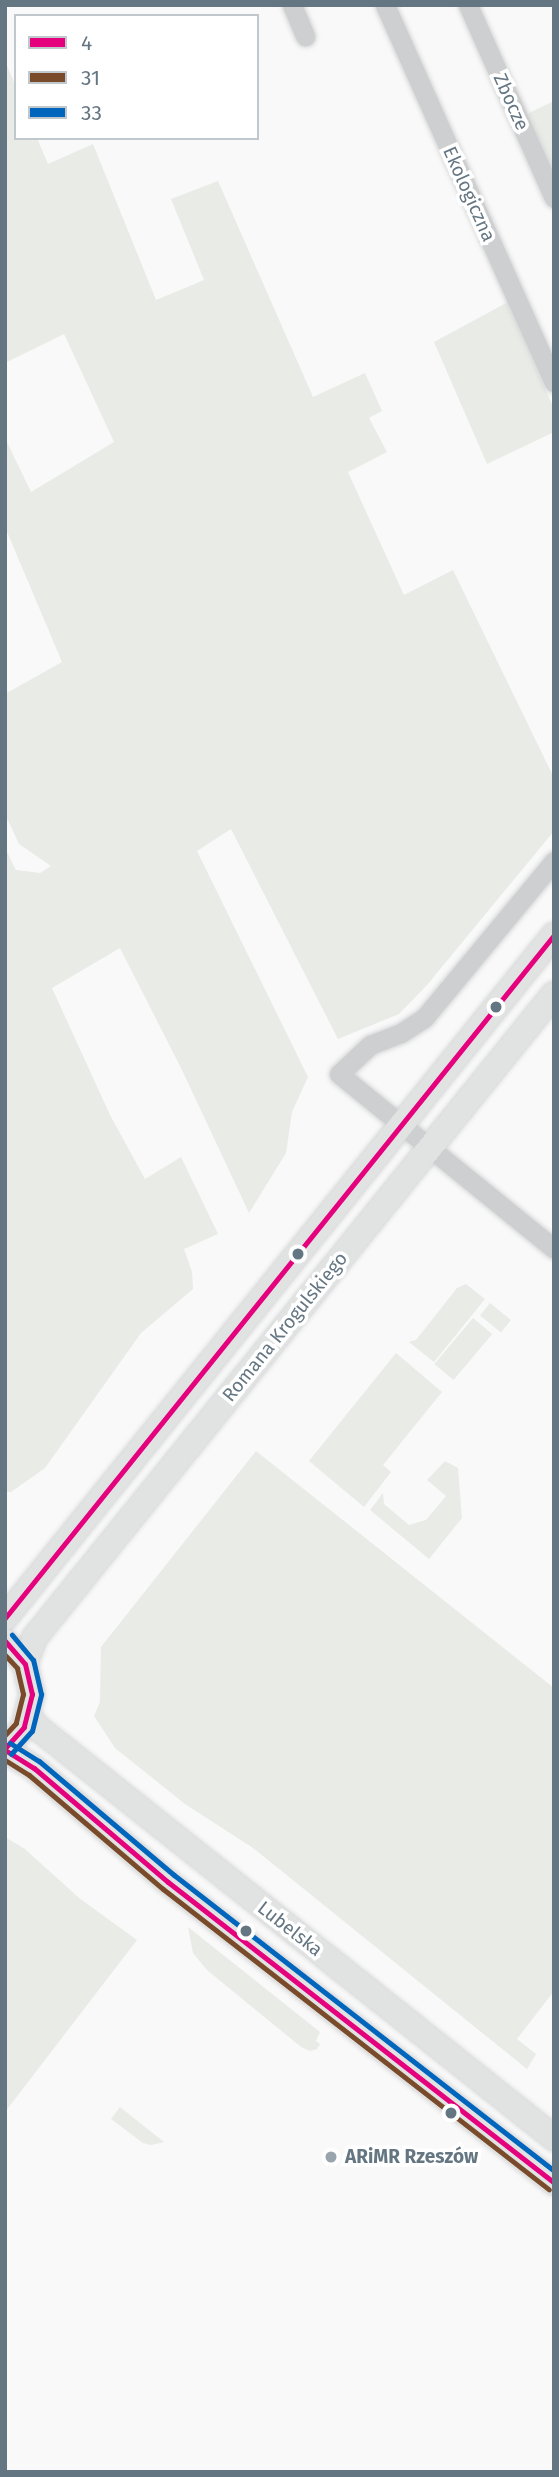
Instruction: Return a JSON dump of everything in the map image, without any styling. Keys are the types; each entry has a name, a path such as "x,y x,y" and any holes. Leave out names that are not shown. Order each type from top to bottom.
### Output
{"main road":[{"name":"Romana Krogulskiego","path":"5,1618 554,934"},
{"name":"Romana Krogulskiego","path":"25,1664 35,1637 554,994"},
{"path":"5,1641 25,1664 32,1694 29,1717 5,1749"},
{"name":"Lubelska","path":"29,1717 38,1728 554,2138"},
{"name":"Lubelska","path":"5,1749 34,1768 169,1882 554,2182"}],"street":[{"path":"292,5 305,37"},
{"name":"Ekologiczna","path":"386,5 554,382"},
{"name":"Zbocze","path":"468,5 554,198"},
{"path":"554,861 424,1017 401,1034 370,1045 339,1074 554,1249"}],"shaded area":[{"path":"5,61 14,82 14,140 38,140 48,164 93,144 156,300 204,280 171,199 218,181 313,397 365,373 382,411 369,418 387,452 348,472 404,595 453,570 554,778 554,831 427,985 399,1014 338,1039 231,829 197,851 308,1077 292,1112 286,1153 249,1213 182,1070 120,948 52,988 110,1115 145,1179 181,1157 218,1234 184,1249 192,1272 193,1289 141,1333 45,1468 11,1492 5,1492 5,848 16,870 40,873 51,866 19,844 5,814 5,694 62,662 5,527 5,438 31,492 114,442 64,334 7,362"},
{"path":"554,101 554,211 514,120"},
{"path":"508,302 554,409 554,432 487,464 434,342"},
{"path":"466,1284 485,1299 434,1362 409,1342 416,1340 457,1288"},
{"path":"490,1303 511,1320 501,1332 480,1315"},
{"path":"473,1318 492,1334 454,1380 434,1364"},
{"path":"396,1353 442,1392 383,1465 391,1472 364,1507 309,1461"},
{"path":"256,1451 554,1688 554,1991 517,2039 536,2054 527,2069 253,1848 185,1804 115,1748 94,1716 100,1702 101,1647"},
{"path":"445,1461 458,1468 462,1518 429,1559 370,1510 383,1493 384,1504 409,1525 426,1520 446,1496 427,1480"},
{"path":"5,1837 25,1849 79,1898 137,1940 5,2112"},
{"path":"188,1927 320,2032 316,2041 320,2044 317,2049 310,2051 301,2047 207,1970 193,1953"},
{"path":"120,2107 164,2142 151,2145 143,2143 111,2119"}],"transit line":[{"name":"4","path":"5,1618 554,935"},
{"name":"33","path":"11,1754 32,1731 41,1694 33,1660 12,1635"},
{"name":"4","path":"5,1641 25,1664 32,1694 24,1727 5,1748"},
{"name":"31","path":"5,1655 17,1668 23,1694 16,1723 5,1735"},
{"name":"33","path":"10,1743 39,1761 174,1875 554,2171"},
{"name":"4","path":"5,1750 34,1768 168,1882 554,2182"},
{"name":"31","path":"5,1760 29,1775 163,1889 549,2189"}],"place":[{"name":"ARiMR Rzeszów","path":"331,2157"}]}
